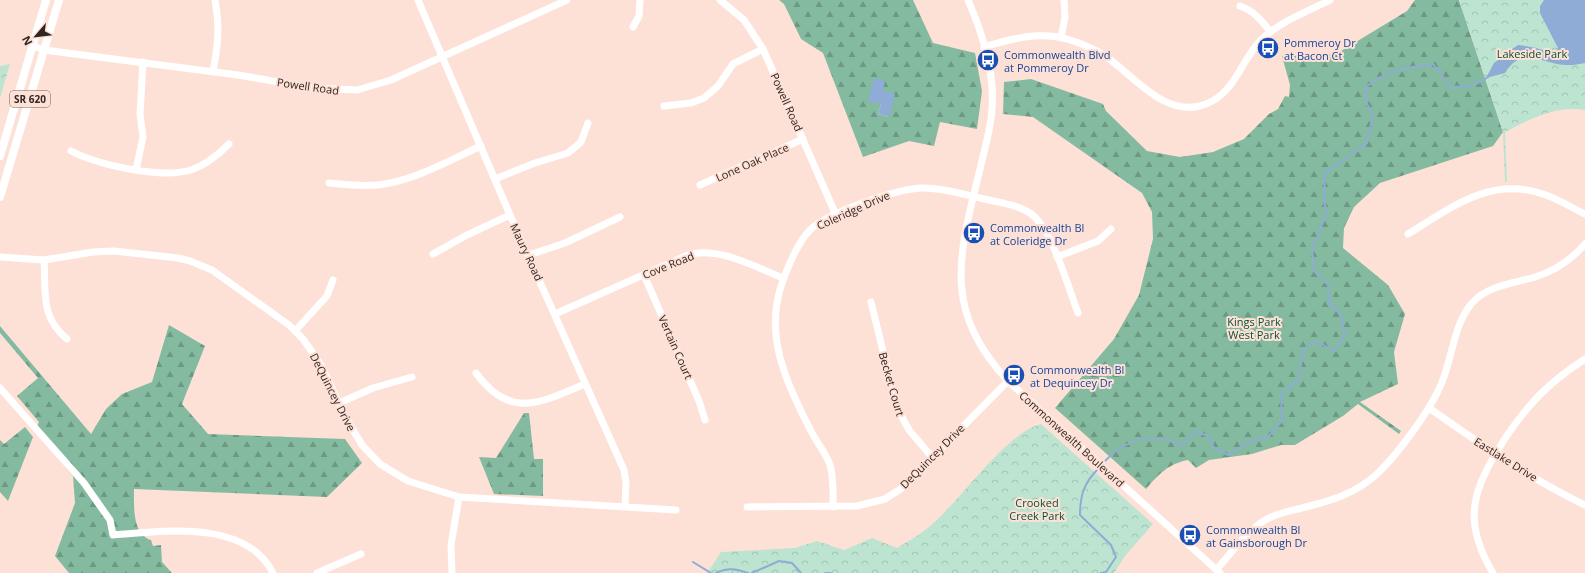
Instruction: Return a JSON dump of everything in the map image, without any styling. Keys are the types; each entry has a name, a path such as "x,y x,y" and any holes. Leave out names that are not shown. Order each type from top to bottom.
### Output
{"main road":[{"name":"SR 620","path":"0,156 46,0"},
{"name":"SR 620","path":"0,197 59,0"}],"street":[{"path":"213,72 218,48 219,24 215,0"},
{"name":"Maury Road","path":"418,0 443,55 510,215 624,470 626,483 626,506"},
{"name":"Powell Road","path":"33,46 44,50 143,62 314,88 357,90 385,82 567,0"},
{"path":"634,27 639,16 640,0"},
{"name":"Powell Road","path":"720,0 744,20 763,48 836,215"},
{"name":"Commonwealth Boulevard","path":"968,0 984,47 992,83 992,109 989,130 961,254 963,298 970,321 980,345 1008,381 1218,571"},
{"path":"1061,38 1064,17 1064,0"},
{"path":"984,47 1024,37 1061,38 1086,45 1104,55 1163,101 1176,106 1189,108 1206,104 1221,96 1233,82 1254,48 1270,32 1330,0"},
{"path":"1240,6 1250,9 1256,14 1270,32"},
{"path":"664,106 679,106 704,98 718,86 733,64 763,48"},
{"path":"136,170 143,137 140,114 143,62"},
{"path":"495,179 535,163 568,153 581,142 588,123"},
{"name":"Lone Oak Place","path":"700,185 803,140"},
{"path":"71,151 83,157 136,170 169,172 190,170 210,160 229,144"},
{"path":"329,183 366,185 390,183 412,176 481,146"},
{"name":"Coleridge Drive","path":"832,507 833,485 830,464 805,420 784,370 777,350 775,316 783,278 807,234 818,224 882,196 909,189 936,189 1016,207 1030,213 1044,227 1078,313"},
{"path":"1408,234 1466,199 1497,190 1525,190 1539,193 1585,214"},
{"path":"433,254 465,236 510,215"},
{"path":"529,255 565,242 620,217"},
{"path":"1057,257 1104,238 1111,229"},
{"path":"1218,571 1251,531 1266,519 1279,514 1336,499 1368,482 1387,464 1429,408 1443,381 1462,320 1473,302 1491,289 1536,277 1559,266 1572,257 1585,244"},
{"name":"DeQuincey Drive","path":"0,257 44,260 93,252 114,251 190,261 212,270 224,277 296,331 315,354 356,437 366,451 380,464 408,481 459,497 676,510"},
{"name":"Cove Road","path":"555,314 692,254 712,252 783,278"},
{"path":"44,260 48,312 53,326 67,339"},
{"name":"Vertain Court","path":"644,275 699,401 705,420"},
{"path":"296,331 327,296 333,280"},
{"name":"Becket Court","path":"871,302 897,408 909,430 932,457"},
{"path":"1493,573 1479,545 1475,531 1474,510 1481,480 1496,453 1531,402 1555,379 1585,359"},
{"path":"476,373 486,386 495,394 508,400 522,403 544,401 585,384"},
{"path":"339,403 373,388 412,377"},
{"name":"DeQuincey Drive","path":"747,507 862,506 885,499 902,488 1008,381"},
{"path":"0,388 84,483 110,520 113,534 178,530 213,534 244,543 254,549 267,561 273,573"},
{"name":"Eastlake Drive","path":"1429,408 1496,453 1565,496 1585,505"},
{"path":"452,573 451,545 459,497"},
{"path":"317,573 362,554"}],"green space":[{"path":"779,0 913,0 933,43 975,53 982,91 977,129 940,122 934,146 909,141 863,157 823,53 801,39 784,4","holes":["874,78 883,91 889,117 878,114 881,104"]},
{"name":"Kings Park West Park","path":"1415,0 1459,0 1503,132 1493,146 1380,183 1354,207 1344,228 1343,248 1388,285 1405,314 1394,352 1398,384 1360,402 1401,431 1399,434 1358,404 1343,416 1295,445 1281,445 1252,454 1209,460 1196,468 1188,460 1181,462 1164,470 1146,489 1055,408 1114,339 1139,295 1153,239 1152,212 1142,193 1033,117 1003,114 1004,82 1031,79 1103,104 1106,111 1147,151 1180,157 1213,152 1244,139 1269,114 1278,109 1285,96 1289,97 1290,85 1282,56 1336,54 1407,11"},
{"name":"Lakeside Park","path":"1459,0 1585,0 1585,110 1574,109 1554,111 1524,122 1505,132 1507,182 1505,182 1503,132"},
{"path":"10,64 0,98 0,66"},
{"path":"169,325 205,346 182,404 208,434 345,439 362,463 327,497 134,489 134,511 137,526 145,537 151,540 153,546 161,545 162,562 172,573 69,573 55,556 75,503 73,476 35,431 39,422 17,396 38,378 0,333 0,326 91,434 106,409 122,394 152,382"},
{"path":"524,413 529,413 534,459 543,459 543,496 494,494 479,457 496,458"},
{"name":"Crooked Creek Park","path":"1041,424 1153,524 1125,556 1114,573 707,573 721,552 795,548 817,541 844,550 872,538 897,548 924,531 940,517 998,454 1013,441 1027,430"},
{"path":"25,427 33,437 8,501 0,492 0,440 4,444"}],"water":[{"path":"1544,0 1585,0 1585,63 1564,65 1536,58 1523,58 1517,60 1511,65 1505,73 1486,78 1494,63 1518,45 1555,52 1558,48 1540,13 1540,6"},
{"path":"874,78 885,81 883,91 895,94 889,117 878,114 881,104 868,101"}],"waterway":[{"path":"1105,461 1122,447 1140,440 1160,439 1181,445 1197,431 1211,438 1213,447 1228,455 1245,444 1269,436 1282,421 1281,395 1299,379 1303,349 1316,341 1334,351 1345,335 1340,313 1329,303 1328,285 1315,272 1312,251 1326,214 1324,195 1325,173 1367,143 1373,115 1366,102 1366,87 1382,76 1398,70 1433,64 1451,87 1471,85 1480,82 1489,76"},
{"path":"1097,470 1089,480 1084,490 1080,515 1111,545 1116,557 1106,572 1101,573"},
{"path":"752,573 779,561 792,563 801,573"},
{"path":"693,562 711,573"},
{"path":"716,573 732,569 748,573"},
{"path":"825,573 831,573"}],"place":[{"name":"Pommeroy Dr at Bacon Ct","path":"1268,48"},
{"name":"Commonwealth Blvd at Pommeroy Dr","path":"988,60"},
{"name":"Commonwealth Bl at Coleridge Dr","path":"974,233"},
{"name":"Commonwealth Bl at Dequincey Dr","path":"1014,375"},
{"name":"Commonwealth Bl at Gainsborough Dr","path":"1190,535"}]}
